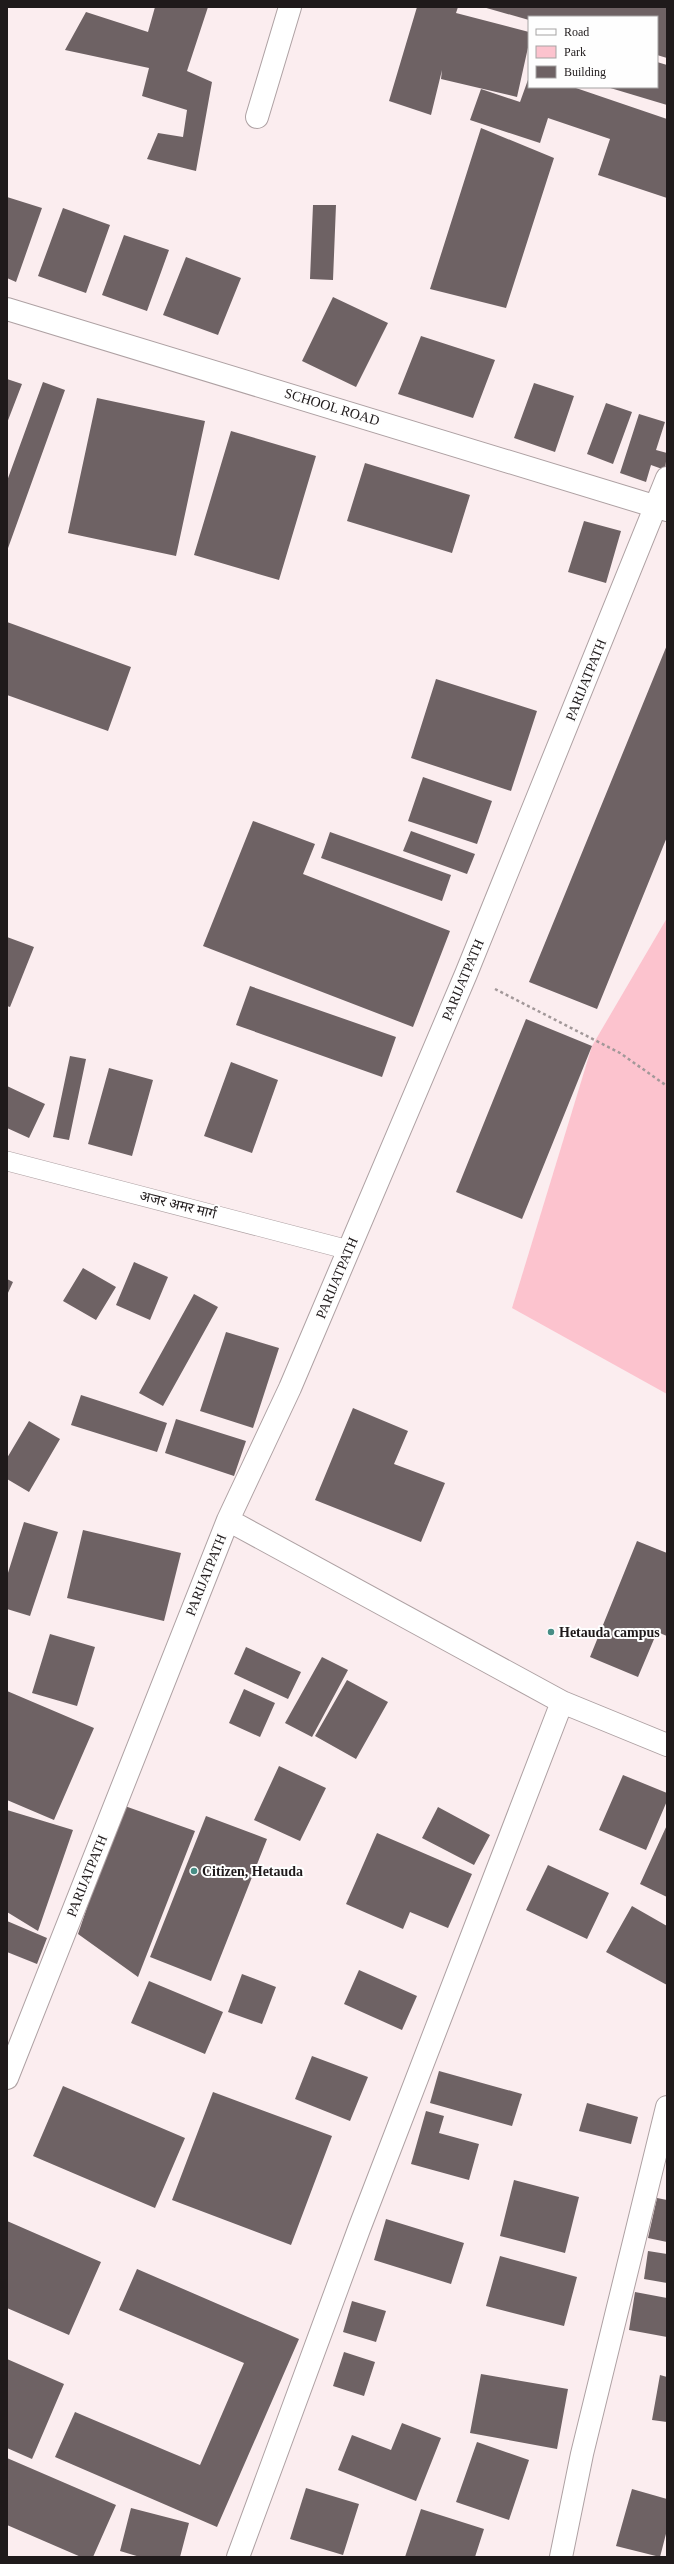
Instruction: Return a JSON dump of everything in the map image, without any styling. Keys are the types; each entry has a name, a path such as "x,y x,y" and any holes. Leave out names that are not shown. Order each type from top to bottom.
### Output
{"street":[{"path":"257,118 290,7"},
{"name":"SCHOOL ROAD","path":"7,309 662,508"},
{"name":"PARIJATPATH","path":"7,2078 228,1520 290,1388 466,974 662,508 667,478"},
{"path":"228,1520 562,1702 667,1745"},
{"path":"238,2557 362,2221 562,1702"},
{"path":"561,2557 582,2454 667,2107"}],"lane":[{"name":"अजर अमर मार्ग","path":"7,1161 349,1250"}],"path":[{"path":"466,974 620,1053 667,1086"}],"green space":[{"path":"667,918 667,1394 512,1308 592,1046"}],"building":[{"path":"155,7 208,7 187,71 212,82 196,171 147,159 158,133 183,137 187,110 142,96 149,68 65,50 86,12 148,32"},
{"path":"417,7 458,7 456,13 528,32 528,48 517,97 441,79 442,70 431,115 389,101"},
{"path":"483,7 667,7 667,58 658,55 658,16 528,16 528,20"},
{"path":"658,62 667,65 667,105 610,88 658,88"},
{"path":"528,80 528,88 576,88 667,119 667,198 598,175 610,139 548,118 540,143 470,120 481,89 520,102"},
{"path":"481,128 554,158 506,308 430,289"},
{"path":"7,197 42,208 16,282 7,278"},
{"path":"313,205 336,205 333,280 310,279"},
{"path":"63,208 110,225 86,293 38,276"},
{"path":"124,235 169,250 147,311 102,295"},
{"path":"186,257 241,278 218,335 163,315"},
{"path":"333,297 388,323 356,387 302,361"},
{"path":"421,336 495,360 473,418 398,394"},
{"path":"7,379 22,384 7,423"},
{"path":"43,382 65,390 7,551 7,481"},
{"path":"534,383 574,396 555,452 514,438"},
{"path":"97,398 205,421 176,556 68,533"},
{"path":"606,403 632,412 613,464 587,454"},
{"path":"639,414 665,422 656,450 667,453 665,470 651,465 646,482 620,473"},
{"path":"231,431 316,456 279,580 194,555"},
{"path":"365,463 470,495 452,553 347,521"},
{"path":"584,521 621,531 606,583 568,572"},
{"path":"7,622 131,667 108,731 7,695"},
{"path":"667,645 667,837 597,1009 529,982"},
{"path":"436,679 537,711 511,791 411,758"},
{"path":"423,777 492,801 477,844 408,821"},
{"path":"253,821 315,844 303,874 450,931 413,1027 203,946"},
{"path":"411,831 475,854 467,874 403,851"},
{"path":"330,832 451,875 442,901 321,858"},
{"path":"7,937 34,947 10,1007 7,1006"},
{"path":"250,986 396,1037 382,1077 236,1025"},
{"path":"526,1019 592,1046 522,1219 456,1192"},
{"path":"70,1056 86,1059 69,1140 53,1137"},
{"path":"231,1062 278,1080 252,1153 204,1136"},
{"path":"109,1068 153,1080 132,1156 88,1144"},
{"path":"7,1086 45,1104 29,1138 7,1128"},
{"path":"134,1262 168,1277 150,1320 116,1305"},
{"path":"83,1268 116,1287 96,1320 63,1301"},
{"path":"7,1279 13,1282 7,1295"},
{"path":"194,1294 218,1307 163,1406 139,1393"},
{"path":"226,1332 279,1348 253,1428 200,1411"},
{"path":"81,1395 167,1423 157,1452 71,1425"},
{"path":"353,1408 408,1431 394,1464 445,1483 421,1542 315,1500"},
{"path":"176,1419 246,1441 234,1476 165,1453"},
{"path":"29,1421 60,1439 29,1492 7,1479 7,1458"},
{"path":"24,1522 58,1532 30,1616 7,1609 7,1576"},
{"path":"83,1530 181,1553 164,1621 67,1598"},
{"path":"637,1541 667,1553 667,1636 657,1632 638,1677 590,1657"},
{"path":"50,1634 95,1647 77,1706 32,1693"},
{"path":"246,1647 301,1672 288,1699 234,1674"},
{"path":"322,1657 348,1670 312,1737 285,1723"},
{"path":"347,1680 388,1702 356,1759 315,1736"},
{"path":"244,1689 275,1703 260,1737 229,1723"},
{"path":"7,1691 94,1728 54,1820 7,1800"},
{"path":"279,1766 326,1788 300,1841 254,1820"},
{"path":"623,1775 667,1793 667,1801 646,1850 599,1830"},
{"path":"122,1805 195,1831 138,1977 78,1934"},
{"path":"438,1807 490,1835 474,1865 422,1838"},
{"path":"7,1810 73,1830 38,1931 7,1912"},
{"path":"206,1816 267,1839 211,1981 150,1957"},
{"path":"667,1825 667,1897 640,1884"},
{"path":"377,1833 472,1874 448,1928 410,1912 403,1929 346,1904"},
{"path":"548,1865 609,1893 587,1939 526,1910"},
{"path":"632,1906 667,1926 667,1985 606,1952"},
{"path":"7,1921 47,1938 37,1964 7,1952"},
{"path":"359,1970 417,1996 402,2030 344,2004"},
{"path":"242,1974 276,1987 262,2024 228,2012"},
{"path":"149,1981 223,2012 205,2054 131,2023"},
{"path":"312,2056 368,2077 350,2121 295,2099"},
{"path":"439,2071 522,2094 512,2126 430,2103"},
{"path":"63,2086 185,2138 155,2208 33,2156"},
{"path":"213,2092 332,2136 291,2245 172,2200"},
{"path":"587,2103 638,2117 631,2144 579,2131"},
{"path":"426,2111 444,2116 439,2133 479,2144 469,2180 411,2164"},
{"path":"514,2180 579,2197 565,2253 500,2236"},
{"path":"657,2198 667,2200 667,2242 648,2238"},
{"path":"386,2219 464,2243 451,2284 374,2260"},
{"path":"7,2221 101,2262 69,2335 7,2308"},
{"path":"648,2251 667,2254 667,2283 644,2279"},
{"path":"500,2256 577,2277 564,2326 486,2306"},
{"path":"137,2269 299,2339 217,2527 55,2457 75,2412 200,2465 244,2363 119,2310"},
{"path":"635,2292 667,2298 667,2337 629,2330"},
{"path":"352,2301 386,2311 376,2342 343,2332"},
{"path":"344,2352 375,2362 364,2396 333,2386"},
{"path":"7,2359 64,2384 32,2459 7,2448"},
{"path":"481,2374 568,2389 557,2449 470,2433"},
{"path":"660,2375 667,2377 667,2422 652,2420"},
{"path":"402,2423 441,2438 416,2501 338,2470 352,2435 391,2450"},
{"path":"477,2442 529,2460 509,2520 456,2502"},
{"path":"7,2458 116,2505 93,2557 81,2557 7,2525"},
{"path":"306,2488 359,2504 343,2555 290,2539"},
{"path":"632,2489 667,2499 667,2530 660,2557 616,2546"},
{"path":"131,2508 189,2523 180,2557 140,2557 120,2551"},
{"path":"421,2509 484,2529 475,2557 405,2557"}],"place":[{"name":"Hetauda campus","path":"551,1632"},
{"name":"Citizen, Hetauda","path":"194,1871"}]}
